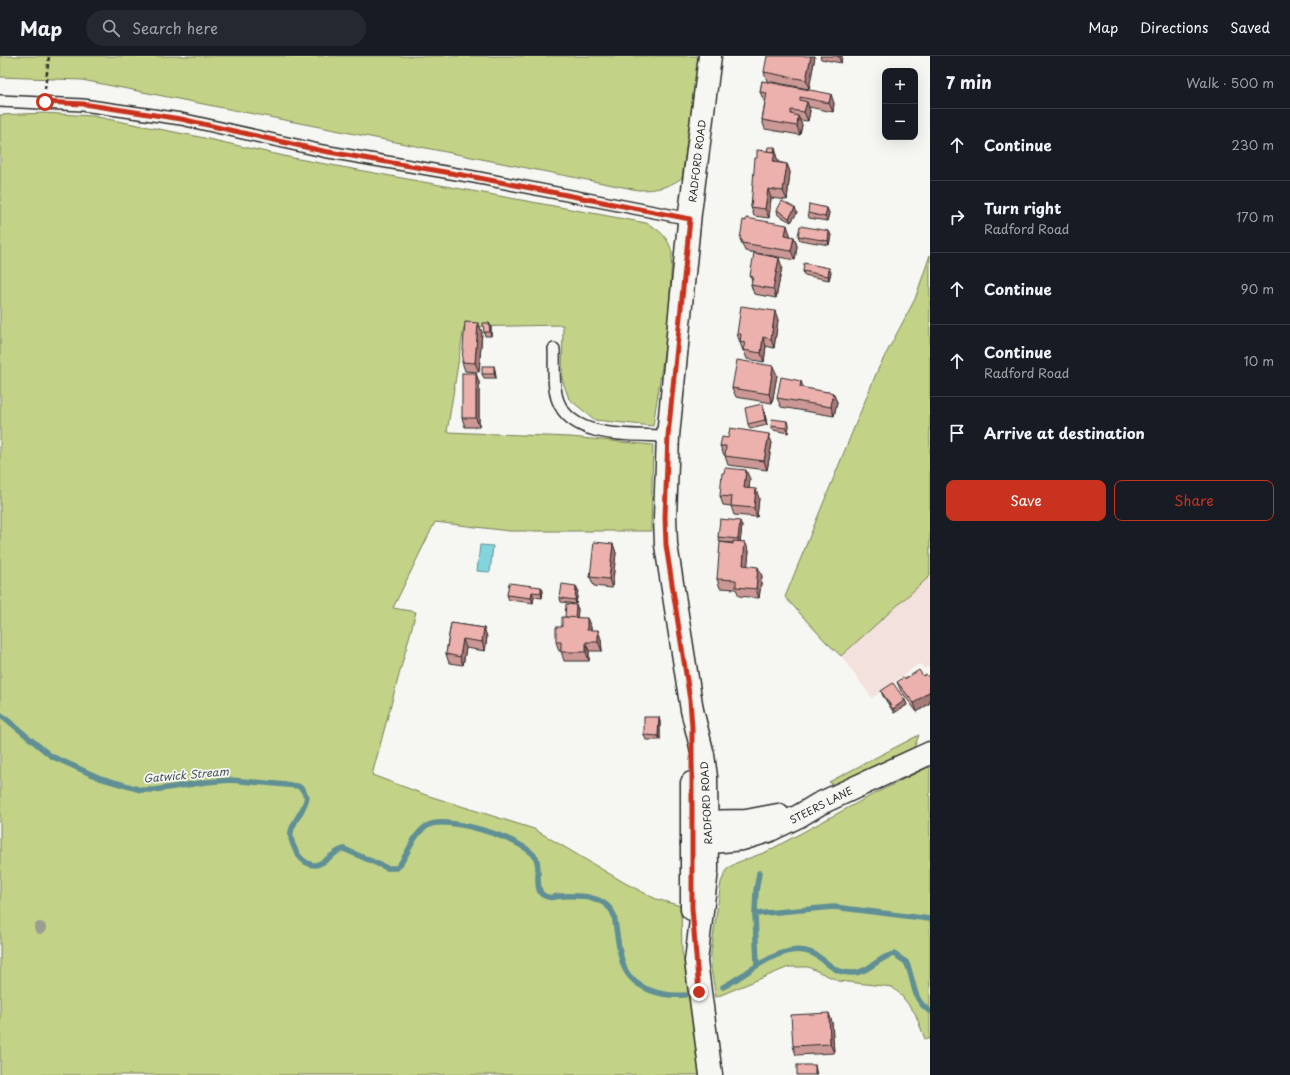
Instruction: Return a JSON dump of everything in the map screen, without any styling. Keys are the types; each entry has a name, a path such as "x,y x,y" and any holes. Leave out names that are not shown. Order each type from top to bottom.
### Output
{"street":[{"name":"RADFORD ROAD","path":"710,56 690,219 668,436 666,545 690,700 703,755 700,833 707,879 696,952 697,975 711,1075"},
{"name":"STEERS LANE","path":"700,833 742,839 756,835 792,820 819,804 930,753"}],"lane":[{"path":"0,101 83,104 181,119 323,151 474,177 690,219"},
{"path":"554,349 556,395 561,408 571,418 584,427 598,431 668,436"}],"path":[{"path":"45,102 49,56"}],"shaded area":[{"path":"930,576 930,665 925,669 919,664 872,698 841,656"}],"green space":[{"path":"0,56 699,56 682,178 661,188 638,190 82,80 0,77"},
{"path":"44,113 92,116 195,136 293,158 646,223 659,231 668,242 672,252 669,320 653,426 595,420 569,399 562,379 563,325 464,327 447,432 571,437 653,445 651,531 509,531 435,522 393,608 416,612 372,775 426,795 534,829 625,883 656,899 681,906 682,951 695,1015 704,1075 0,1075 0,115"},
{"path":"930,255 930,576 841,656 826,642 785,597 878,369 915,299"},
{"path":"919,735 912,753 838,787 829,782"},
{"path":"930,766 930,1039 925,1039 915,1013 900,994 892,987 839,981 808,967 789,967 716,997 711,969 711,952 721,882 727,869 736,863 766,852 870,796"}],"water":[{"path":"480,545 493,546 490,572 477,571"}],"building":[{"path":"767,56 811,56 806,80 764,72"},
{"path":"762,81 831,94 829,103 800,97 800,100 807,102 804,112 791,110 791,114 798,116 797,126 762,120 767,93 760,92"},
{"path":"768,147 775,147 774,152 767,151"},
{"path":"757,150 775,152 773,162 787,164 783,191 768,189 765,209 751,207"},
{"path":"782,201 795,208 789,218 777,210"},
{"path":"809,204 827,208 825,217 808,213"},
{"path":"746,218 787,225 785,235 794,237 791,251 742,243 742,240 740,239 743,220 746,221"},
{"path":"800,226 829,231 828,241 798,236"},
{"path":"754,253 779,258 773,289 751,285 753,277 750,276"},
{"path":"804,263 829,268 828,276 803,271"},
{"path":"741,306 775,311 771,339 763,337 761,353 743,350 745,343 740,342 741,334 737,334"},
{"path":"465,322 478,323 475,363 462,362"},
{"path":"483,323 489,323 490,332 484,332"},
{"path":"737,360 773,366 769,394 732,388"},
{"path":"482,366 494,366 494,374 482,374"},
{"path":"462,373 476,373 476,418 462,418"},
{"path":"781,377 801,381 800,387 833,393 831,407 777,398"},
{"path":"762,404 765,420 748,424 745,408"},
{"path":"772,419 787,421 786,428 771,426"},
{"path":"730,428 769,434 764,461 725,456 726,446 720,446 722,437 728,438"},
{"path":"725,468 746,470 744,488 756,489 754,508 731,506 732,497 720,496 722,473 724,473"},
{"path":"720,519 740,521 738,539 718,537"},
{"path":"733,541 745,542 743,565 758,567 756,589 736,587 736,580 717,579 720,542 733,544"},
{"path":"594,542 613,544 609,579 590,577"},
{"path":"509,583 541,587 541,593 532,592 531,598 507,595"},
{"path":"562,584 576,586 575,600 560,598"},
{"path":"566,604 576,605 575,618 565,617"},
{"path":"562,617 587,618 587,630 598,630 598,642 586,642 586,652 561,652 561,642 556,642 556,627 562,627"},
{"path":"451,623 484,628 482,642 463,639 460,657 446,654"},
{"path":"919,670 923,676 926,674 930,679 930,691 914,703 897,682"},
{"path":"893,683 905,700 893,709 881,691"},
{"path":"644,717 659,717 658,736 644,735"},
{"path":"829,1013 830,1044 793,1046 791,1015"},
{"path":"797,1065 815,1065 815,1075 797,1075"}],"waterway":[{"name":"Gatwick Stream","path":"0,714 51,756 100,778 141,790 154,790 206,782 231,780 298,786 307,797 304,806 293,825 291,838 293,846 299,856 310,864 319,864 336,852 344,849 387,868 397,868 419,833 429,825 438,823 452,823 468,826 503,837 530,851 536,858 538,867 538,884 540,892 543,895 549,897 583,896 598,900 610,908 614,915 619,948 624,967 635,981 642,986 659,993 668,995 685,995"},
{"path":"755,914 756,891 759,873"},
{"path":"757,965 755,914 834,907 930,919"},
{"name":"Gatwick Stream","path":"723,987 766,961 789,951 801,950 812,953 834,969 853,973 869,968 883,958 894,954 906,962 916,995 924,1006 930,1011"}],"route":[{"path":"45,102 83,104 181,119 323,151 474,177 690,219 668,436 665,517 666,545 690,700 692,727 693,761 691,893 699,992"}]}
